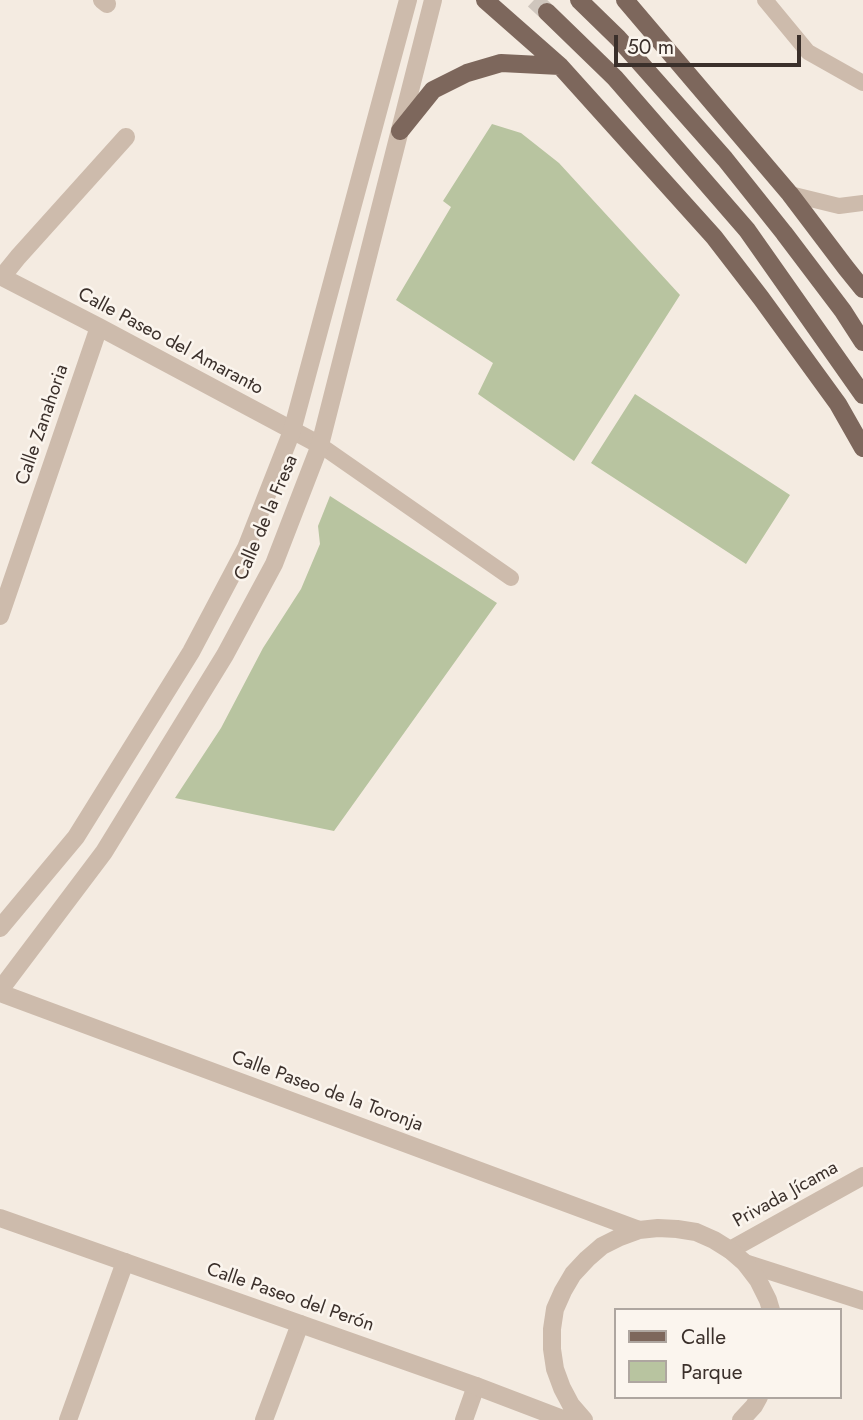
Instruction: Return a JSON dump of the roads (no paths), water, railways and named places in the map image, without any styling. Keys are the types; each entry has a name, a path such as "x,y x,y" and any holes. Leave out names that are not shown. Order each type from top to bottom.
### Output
{"main road":[{"path":"485,0 560,66 714,236 838,404 863,448"},
{"path":"507,19 510,0"},
{"path":"579,0 618,38 725,159 793,244 863,342"},
{"path":"625,0 790,194 863,289"},
{"path":"547,12 615,78 747,230 863,395"},
{"path":"400,131 433,90 467,73 501,62 560,66"}],"street":[{"name":"Calle de la Fresa","path":"0,929 76,837 191,652 246,548 292,431 408,0"},
{"name":"Calle de la Fresa","path":"0,991 104,852 225,655 274,564 320,445 433,0"},
{"path":"1,277 126,137"},
{"name":"Calle Paseo del Amaranto","path":"1,277 320,445"},
{"name":"Calle Zanahoria","path":"0,616 99,327"},
{"name":"Calle Paseo de la Toronja","path":"0,991 639,1230"},
{"name":"Privada Jícama","path":"730,1250 863,1176"},
{"name":"Calle Paseo del Perón","path":"0,1219 476,1386 565,1420"},
{"path":"584,1420 571,1405 555,1369 552,1339 555,1309 573,1274 587,1259 611,1241 639,1230 658,1228 696,1232 730,1250 745,1263 758,1280 770,1308"},
{"path":"68,1420 125,1262"},
{"path":"745,1263 863,1301"},
{"path":"264,1420 300,1324"},
{"path":"464,1420 476,1386"},
{"path":"741,1420 758,1399"}],"lane":[{"path":"765,0 808,52 863,83"},
{"path":"790,194 839,206 863,204"},
{"path":"320,445 511,578"}],"tunnel":[{"path":"534,0 547,12"}]}
